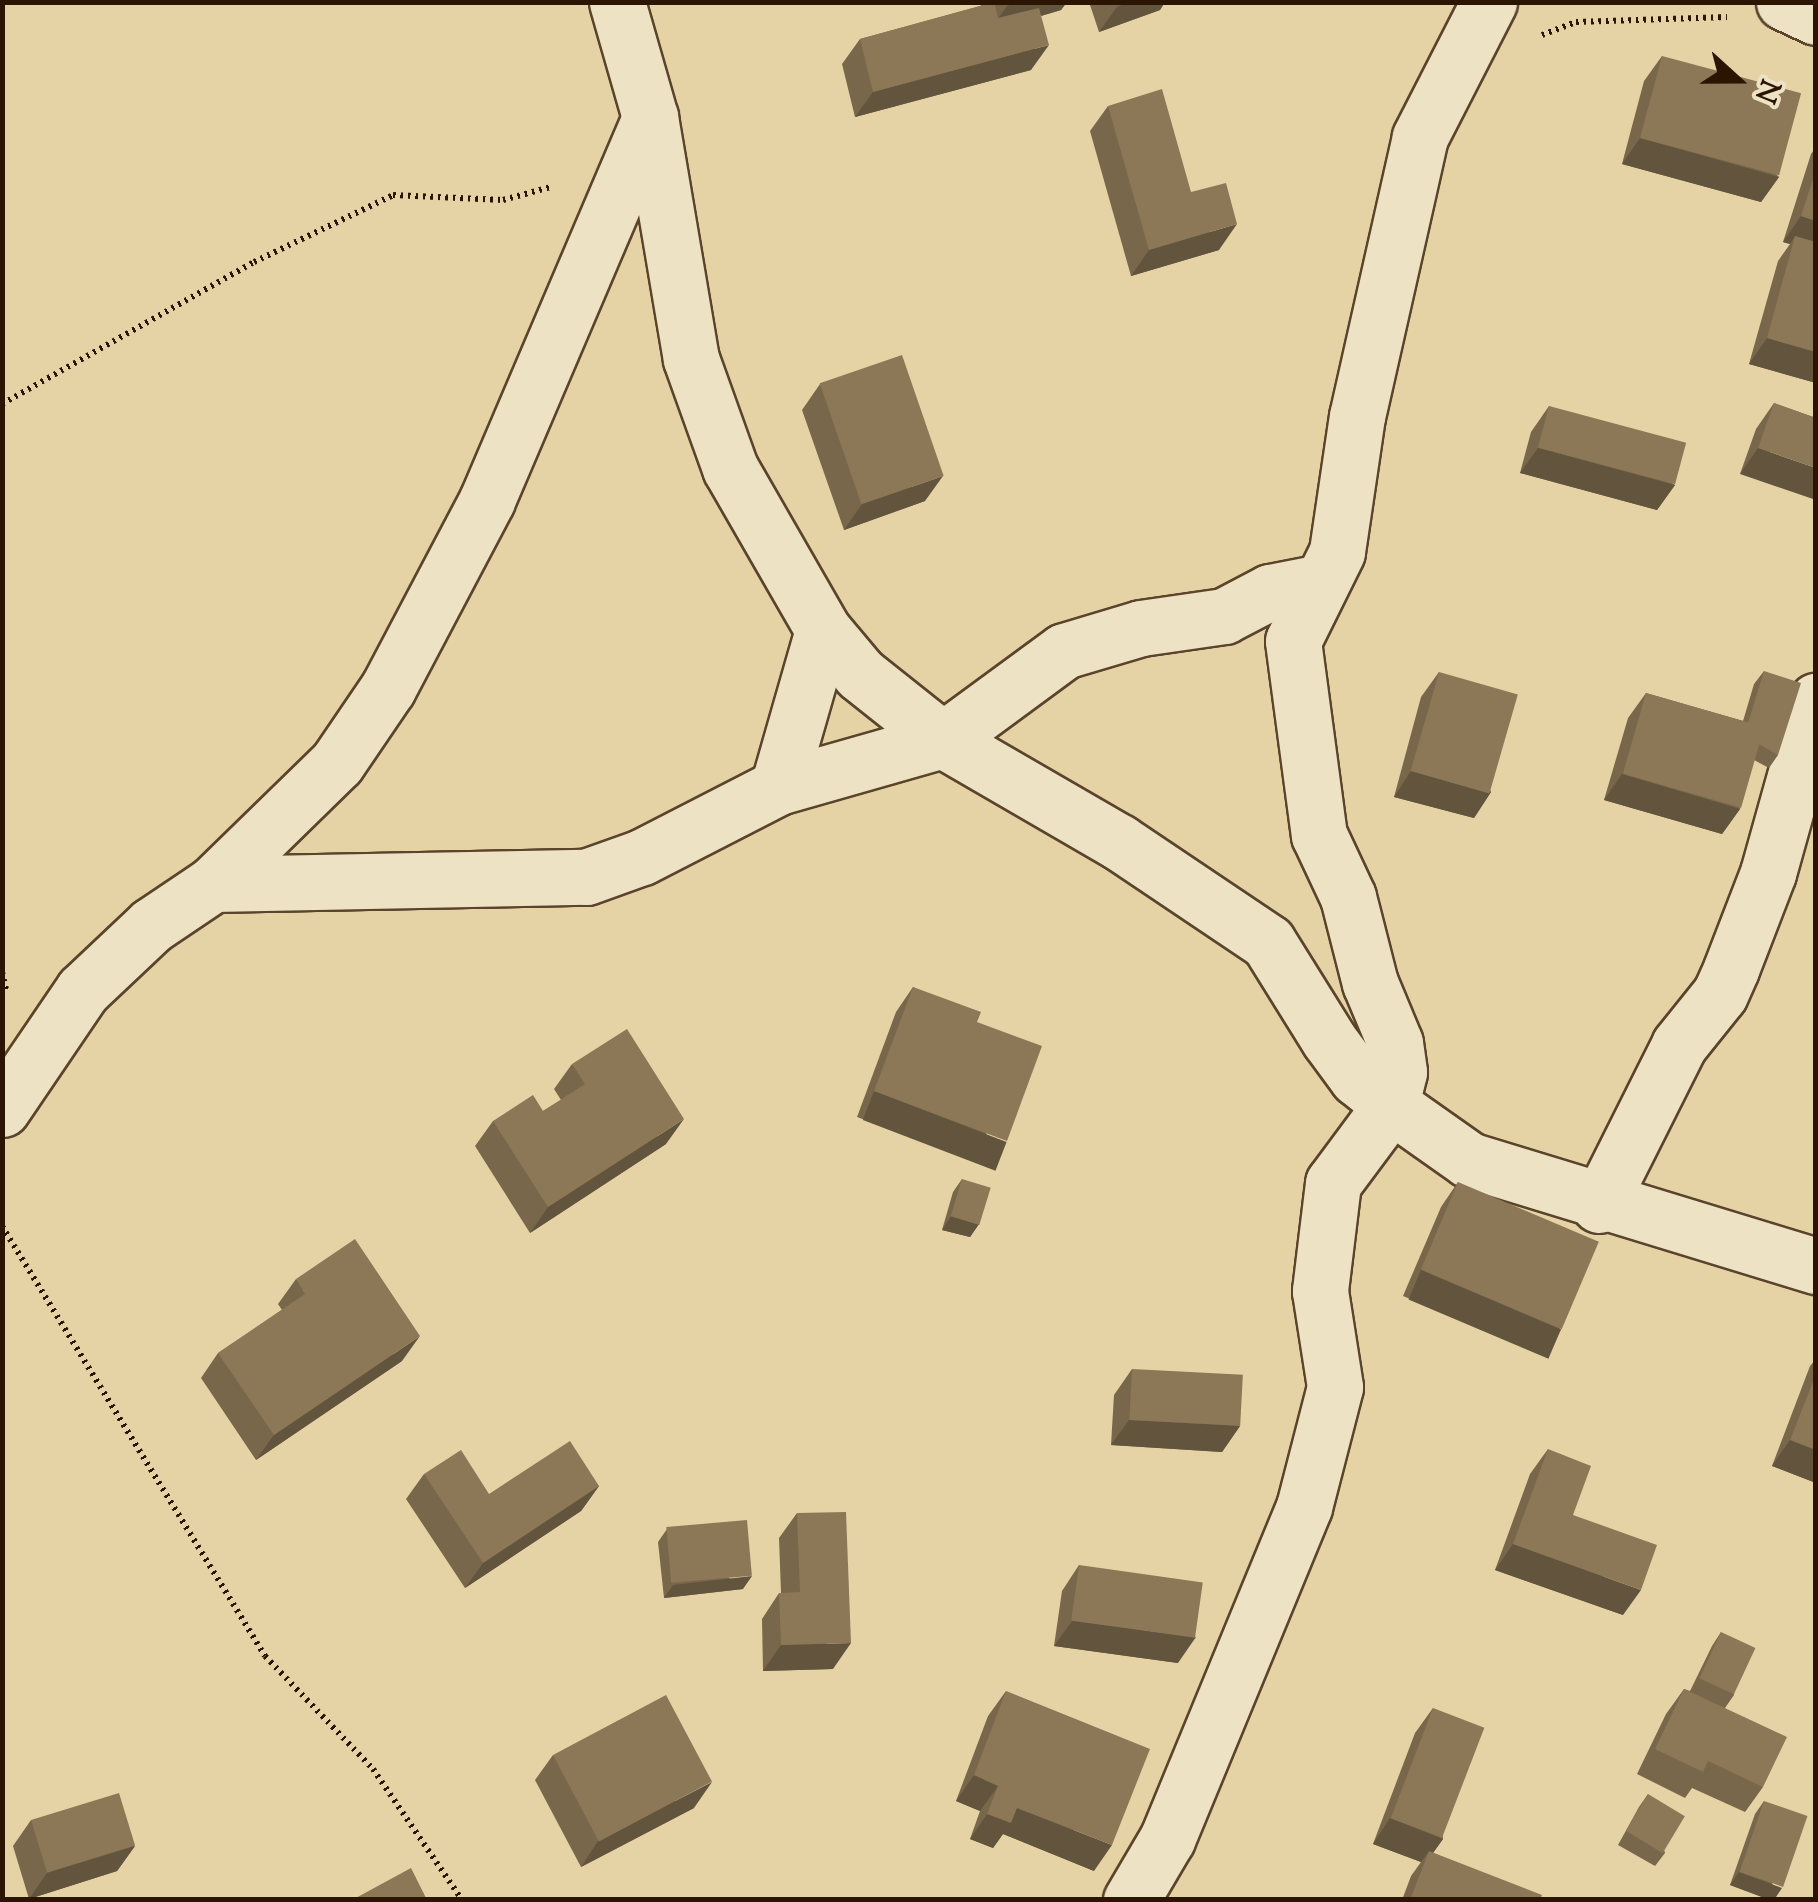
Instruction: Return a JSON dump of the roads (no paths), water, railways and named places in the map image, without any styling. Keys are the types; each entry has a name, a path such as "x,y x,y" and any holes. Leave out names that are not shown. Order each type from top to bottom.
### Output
{"street":[{"path":"617,2 691,358 730,468 823,630 860,674 943,740 1119,842 1268,942 1357,1078 1468,1160 1599,1205 1816,1266"},
{"path":"1130,1900 1167,1839 1322,1452 1334,1388 1320,1291 1334,1183 1391,1105 1399,1072 1396,1043 1370,983 1348,897 1320,835 1293,641 1316,583 1336,552 1356,416 1420,137 1490,2"},
{"path":"1784,2 1816,17"},
{"path":"2,1109 83,990 152,925 213,884 337,763 397,673 487,500 642,131"},
{"path":"213,884 586,877 642,857 778,787 943,740 1064,651 1141,628 1224,616 1270,592 1316,583"},
{"path":"778,787 823,630"},
{"path":"1599,1205 1679,1045 1720,994 1768,874 1816,702"},
{"path":"1157,1900 1167,1839"}]}
